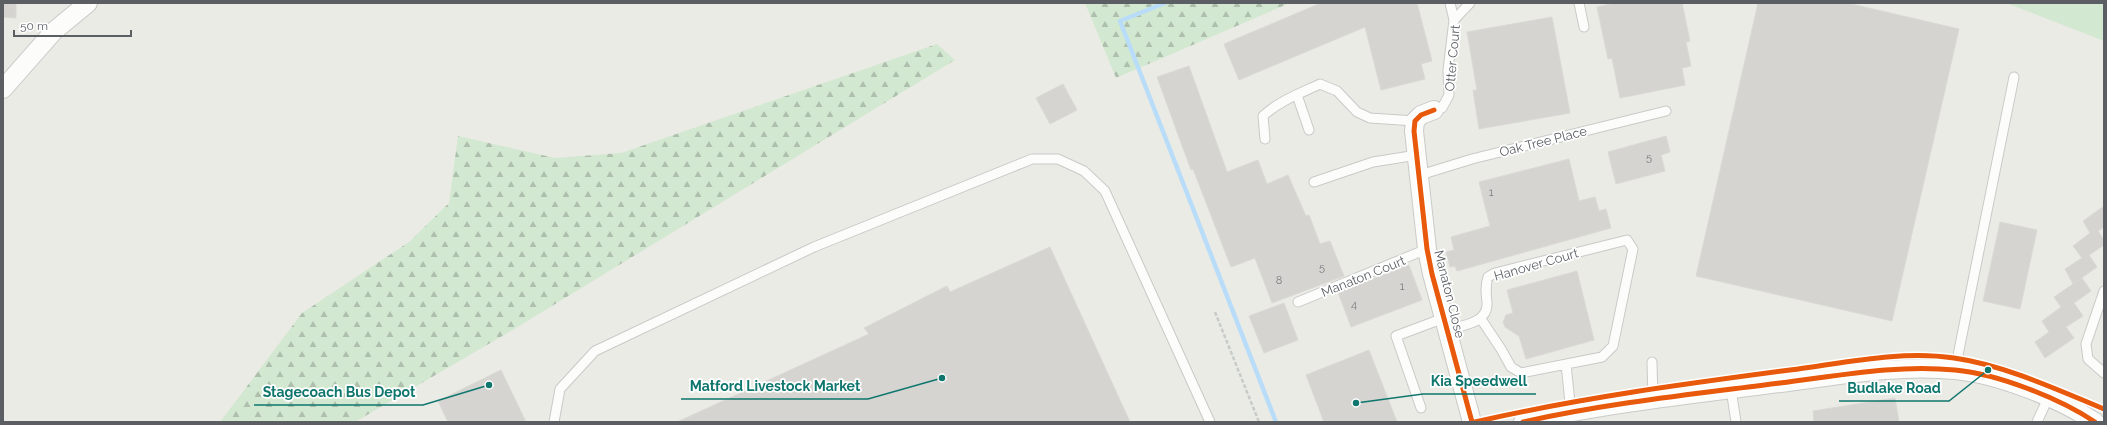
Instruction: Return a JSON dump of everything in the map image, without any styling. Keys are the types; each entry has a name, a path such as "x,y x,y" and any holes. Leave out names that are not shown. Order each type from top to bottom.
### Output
{"street":[{"path":"3,89 54,31 88,3"},
{"path":"1415,121 1421,115 1434,110"},
{"name":"Manaton Close","path":"1415,121 1427,250 1472,422"},
{"path":"1523,422 1571,413 1653,401 1886,370 1955,370 1990,377 2048,396 2075,408 2095,422"}],"lane":[{"path":"1450,3 1454,20"},
{"name":"Otter Court","path":"1434,110 1442,108 1449,96 1448,70 1454,20 1470,3"},
{"path":"1579,3 1584,27"},
{"path":"1955,370 1956,358 2014,77"},
{"path":"1265,139 1263,116 1269,110 1320,84 1337,91 1357,112 1370,118 1415,121"},
{"path":"1297,95 1309,130"},
{"name":"Oak Tree Place","path":"1420,175 1472,159 1666,110"},
{"path":"1314,182 1373,162 1417,155"},
{"path":"554,422 560,389 595,351 814,247 1032,159 1058,159 1084,171 1105,191 1210,422"},
{"name":"Hanover Court","path":"1481,319 1486,315 1488,306 1486,284 1488,277 1495,273 1627,240 1633,249 1613,346 1602,357 1566,364"},
{"name":"Manaton Court","path":"1298,302 1427,250"},
{"path":"2104,291 2092,322 2086,344 2088,359 2104,373"},
{"path":"1421,408 1396,336 1446,324 1481,319 1501,349 1511,368 1521,373 1566,364 1571,413"},
{"path":"1652,362 1653,401"},
{"path":"1731,390 1736,422"},
{"path":"2037,422 2048,396"}],"path":[{"path":"1215,312 1259,422"}],"green space":[{"path":"1085,3 1290,3 1116,78"},
{"path":"2006,3 2104,3 2104,41"},
{"path":"937,44 955,60 511,331 355,422 220,422 302,313 409,242 449,203 458,136 555,158 621,153"}],"building":[{"path":"3,3 16,3 16,18 3,17"},
{"path":"1321,3 1417,3 1432,61 1421,64 1425,79 1381,90 1365,27 1239,80 1224,44"},
{"path":"1615,3 1682,3 1690,41 1686,42 1691,66 1682,68 1685,85 1620,98 1612,58 1608,59 1597,7"},
{"path":"1758,3 1847,3 1959,29 1892,321 1696,276"},
{"path":"1552,17 1570,113 1479,129 1473,90 1477,90 1467,32"},
{"path":"1189,66 1227,172 1258,160 1267,184 1288,175 1306,216 1309,215 1320,244 1330,241 1344,276 1272,303 1255,258 1231,267 1193,169 1191,170 1157,77"},
{"path":"1063,84 1077,110 1050,124 1036,98"},
{"path":"1666,136 1670,152 1661,155 1665,171 1616,184 1608,152"},
{"path":"1569,159 1579,201 1595,197 1599,211 1606,209 1611,228 1457,271 1455,266 1450,267 1446,252 1454,250 1451,237 1490,226 1479,182"},
{"path":"2104,206 2104,227 2098,231 2104,240 2104,245 2089,255 2097,267 2073,284 2065,269 2082,258 2073,246 2090,233 2083,221"},
{"path":"2000,222 2037,230 2020,309 1983,301"},
{"path":"1050,247 1130,422 677,422 869,334 864,328 947,286 950,292"},
{"path":"1409,265 1422,300 1351,327 1338,292"},
{"path":"1577,271 1594,340 1526,359 1519,336 1505,327 1503,322 1506,315 1513,313 1507,290"},
{"path":"2082,278 2091,291 2074,303 2083,316 2066,327 2074,338 2045,358 2035,342 2049,332 2042,321 2061,307 2054,297"},
{"path":"1284,303 1298,340 1264,353 1249,316"},
{"path":"1369,350 1397,422 1324,422 1306,375"},
{"path":"501,370 526,422 448,422 438,401"},
{"path":"1895,398 1899,422 1814,422 1813,411"}],"waterway":[{"path":"1165,3 1120,21 1276,422"}],"cycle path":[{"path":"1434,110 1421,115 1415,121 1414,131 1427,249 1432,274 1472,422"},
{"path":"1475,422 1514,413 1632,392 1893,356 1934,356 1973,361 2011,372 2050,386 2104,409"},
{"path":"1523,422 1587,409 1652,400 1845,374 1911,369 1955,370 1990,376 2028,388 2064,404 2095,422"}],"place":[{"name":"Budlake Road","path":"1988,370"},
{"name":"Matford Livestock Market","path":"942,378"},
{"name":"Stagecoach Bus Depot","path":"489,385"},
{"name":"Kia Speedwell","path":"1356,403"}]}
